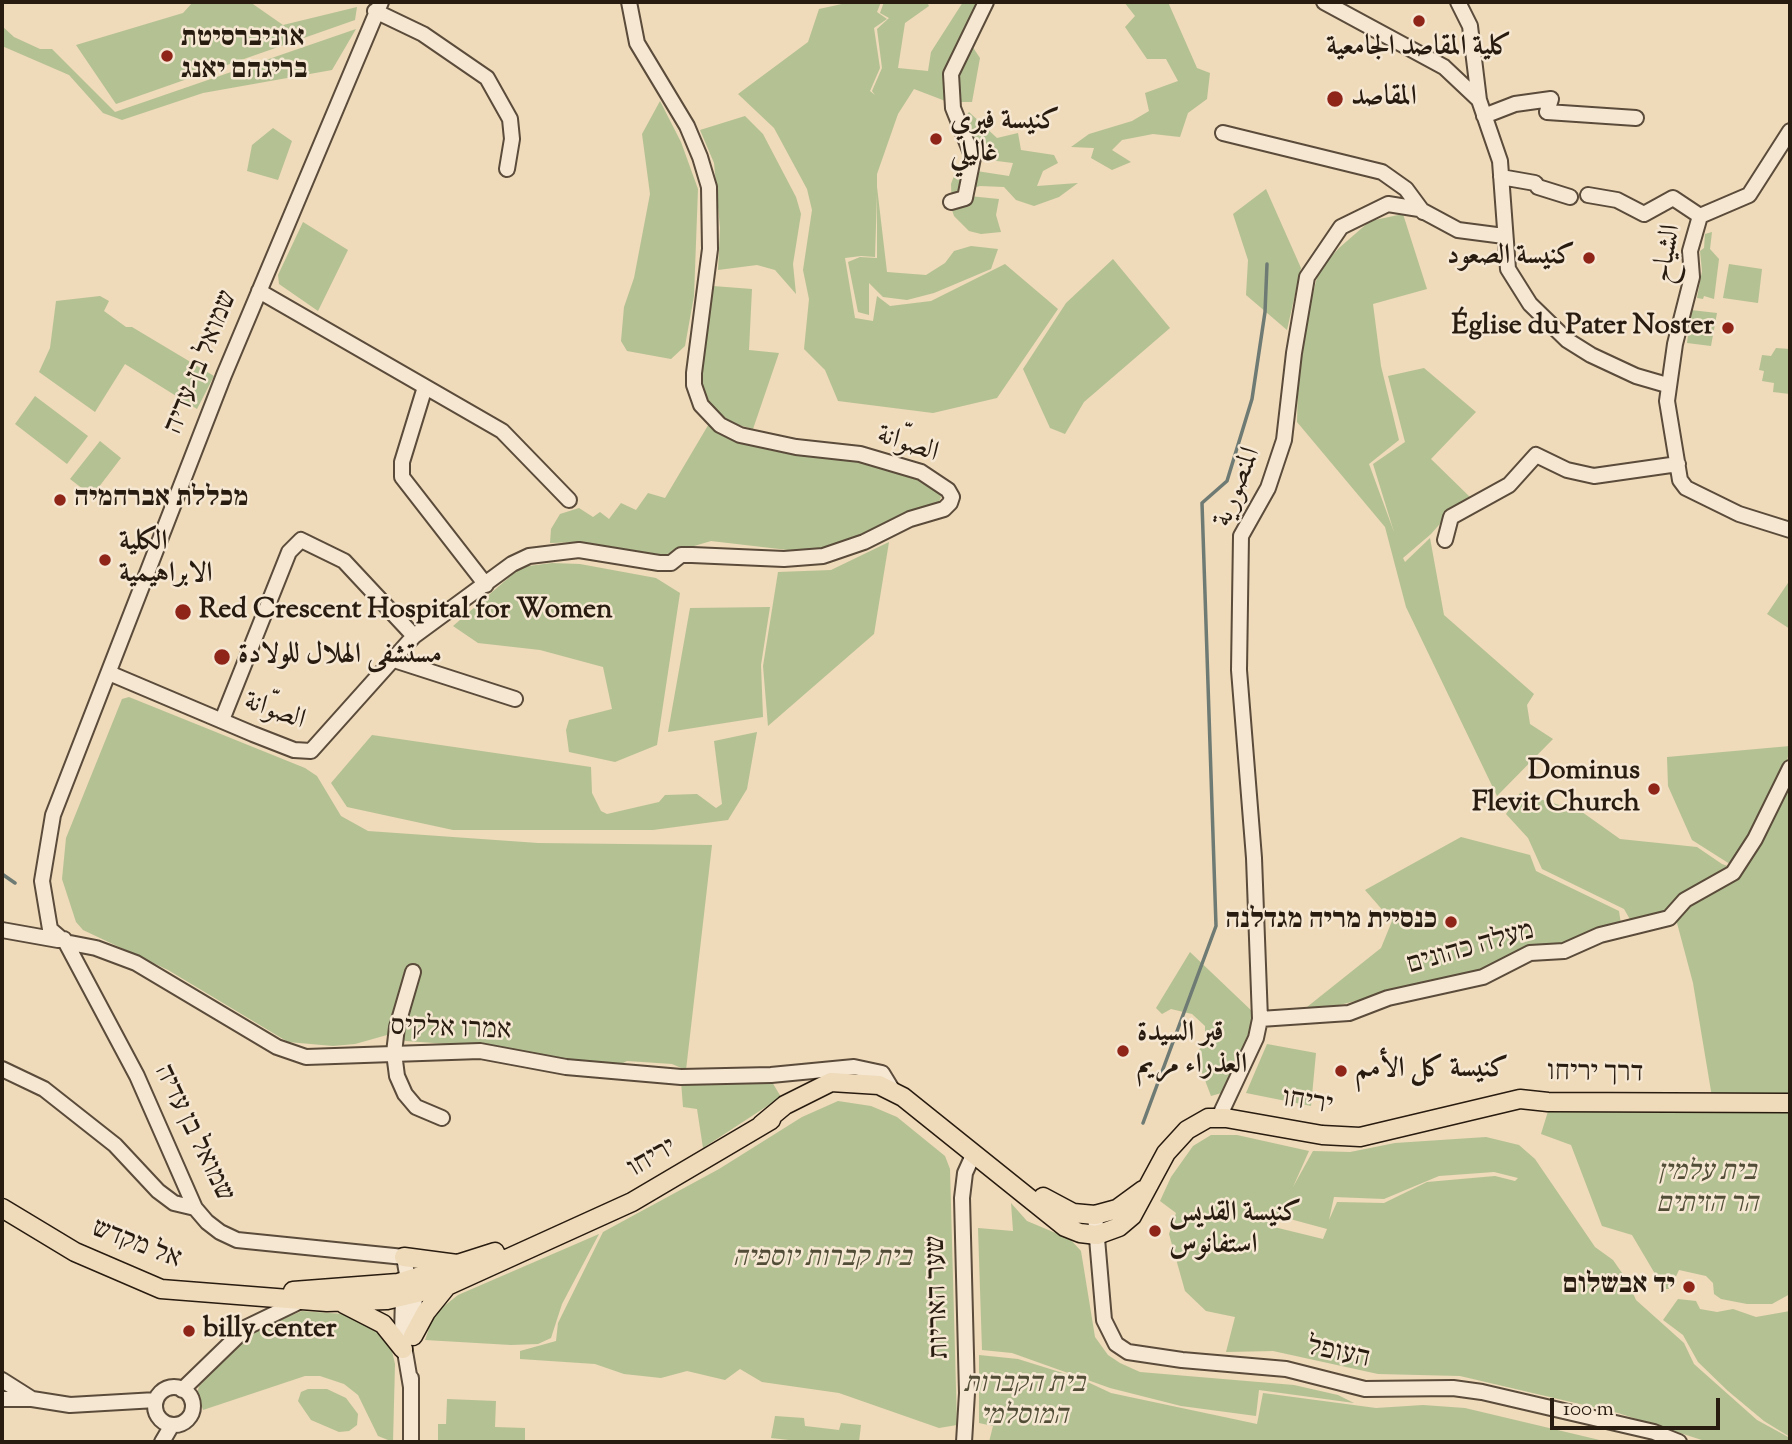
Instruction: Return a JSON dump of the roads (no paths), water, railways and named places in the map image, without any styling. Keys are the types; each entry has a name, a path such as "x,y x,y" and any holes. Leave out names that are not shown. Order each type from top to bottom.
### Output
{"main road":[{"name":"יריחו","path":"761,1125 785,1105 831,1082 868,1082 893,1091 1065,1227 1080,1234 1097,1235"},
{"name":"יריחו","path":"409,1291 447,1286 644,1196 805,1101 840,1090 867,1091 917,1110"},
{"name":"דרך יריחו","path":"1402,1126 1520,1099 1548,1102 1790,1103"},
{"name":"יריחו","path":"1219,1117 1344,1137 1378,1134 1402,1126"},
{"path":"1097,1235 1119,1227 1132,1216 1166,1153 1182,1134 1199,1121 1219,1117"},
{"name":"יריחו","path":"1011,1182 1064,1210 1095,1215"},
{"path":"1095,1215 1126,1204 1150,1182"},
{"name":"אל מקדש","path":"5,1215 75,1252 161,1289 304,1300 338,1295"},
{"name":"יריחו","path":"409,1291 464,1264 566,1230"},
{"path":"404,1257 464,1264"},
{"path":"338,1295 408,1342 426,1312 447,1286"},
{"name":"אל מקדש","path":"262,1295 409,1291"}],"street":[{"name":"الصوّانة","path":"109,673 294,750 311,751 414,636 512,564 529,556 579,550 671,563 681,555 784,559 823,556 864,542 910,519 944,509 952,500 948,490 921,472 860,454 796,447 740,435 720,425 701,405 694,385 694,373 709,249 709,187 687,126 637,43 629,2"},
{"path":"951,202 965,198 973,158 953,108 951,74 986,2"},
{"path":"1324,2 1444,67 1479,100"},
{"path":"1458,2 1470,26 1479,100 1500,161 1508,269 1530,304 1567,340 1636,376 1667,385"},
{"path":"378,6 487,78 510,119 512,139 507,169"},
{"name":"שמואל בן-עדיה","path":"82,747 259,291 378,6"},
{"path":"1485,116 1515,104 1553,99 1547,112 1636,118"},
{"name":"الشياح","path":"1790,131 1749,195 1700,216 1690,251 1692,277 1667,385 1667,401 1680,480 1686,488 1707,500 1790,530"},
{"path":"1223,133 1382,172 1406,190 1423,212"},
{"path":"1501,177 1535,183 1538,187 1570,197"},
{"path":"1588,195 1617,201 1644,214 1673,198 1700,216"},
{"name":"المنصورية","path":"1260,1019 1254,858 1239,670 1241,536 1268,488 1284,440 1294,353 1307,277 1341,227 1388,204 1423,212 1458,230 1504,236"},
{"path":"259,291 502,431 569,500"},
{"path":"425,387 402,462 402,477 486,584"},
{"path":"1445,540 1451,517 1508,485 1536,455 1567,470 1594,476 1678,464"},
{"path":"222,720 289,552 301,540 344,561 414,636"},
{"path":"391,659 515,699"},
{"name":"שמואל בן עדיה","path":"82,747 53,815 45,859 60,941 137,1076 195,1208 220,1233 237,1240 404,1257"},
{"name":"מעלה כהונים","path":"1260,1019 1349,1013 1388,999 1483,977 1530,953 1564,951 1600,935 1669,918 1685,900 1733,873 1755,839 1790,768"},
{"name":"אמרו אלקיס","path":"5,931 16,937 96,948 136,963 290,1053 323,1058 394,1052 480,1051 566,1067 681,1077 771,1075 854,1067 882,1073 893,1091"},
{"path":"412,972 397,1027 394,1052 397,1076 405,1094 416,1107 442,1118"},
{"path":"1219,1117 1256,1038 1260,1019"},
{"path":"2,1069 44,1089 114,1146 158,1191 174,1203 195,1208"},
{"name":"שער האריות","path":"964,1442 967,1393 962,1198 965,1173 974,1153"},
{"name":"העופל","path":"1095,1215 1104,1320 1116,1344 1128,1352 1182,1360 1286,1369 1365,1389 1453,1388 1482,1392 1642,1429 1679,1442"},
{"path":"404,1257 409,1291 411,1442"},
{"path":"182,1390 247,1327 304,1300"},
{"path":"2,1380 32,1399"},
{"path":"2,1399 32,1399 81,1406 156,1400 169,1388 182,1390 191,1400 191,1413 184,1422 172,1425 159,1418 156,1400"},
{"path":"162,1442 172,1425"}],"waterway":[{"path":"1143,1123 1216,926 1202,503 1227,481 1252,399 1265,312 1267,264"},
{"path":"2,874 15,883"}],"place":[{"name":"كلية المقاصد الجامعية","path":"1419,21"},
{"name":"אוניברסיטת בריגהם יאנג","path":"167,56"},
{"name":"المقاصد","path":"1335,99"},
{"name":"كنيسة فيري غاليلي","path":"936,139"},
{"name":"كنيسة الصعود","path":"1589,258"},
{"name":"Église du Pater Noster","path":"1728,328"},
{"name":"מכללת אברהמיה","path":"60,500"},
{"name":"الكلية الابراهيمية","path":"105,560"},
{"name":"Red Crescent Hospital for Women","path":"183,612"},
{"name":"مستشفى الهلال للولادة","path":"222,657"},
{"name":"Dominus Flevit Church","path":"1654,789"},
{"name":"כנסיית מריה מגדלנה","path":"1451,922"},
{"name":"قبر السيدة العذراء مريم","path":"1123,1051"},
{"name":"كنيسة كل الأمم","path":"1341,1071"},
{"name":"كنيسة القديس استفانوس","path":"1155,1231"},
{"name":"יד אבשלום","path":"1689,1287"},
{"name":"billy center","path":"189,1331"}],"park label":[{"name":"בית עלמין הר הזיתים","path":"1707,1190"},
{"name":"בית קברות יוספיה","path":"822,1260"},
{"name":"בית הקברות המוסלמי","path":"1024,1402"}]}
